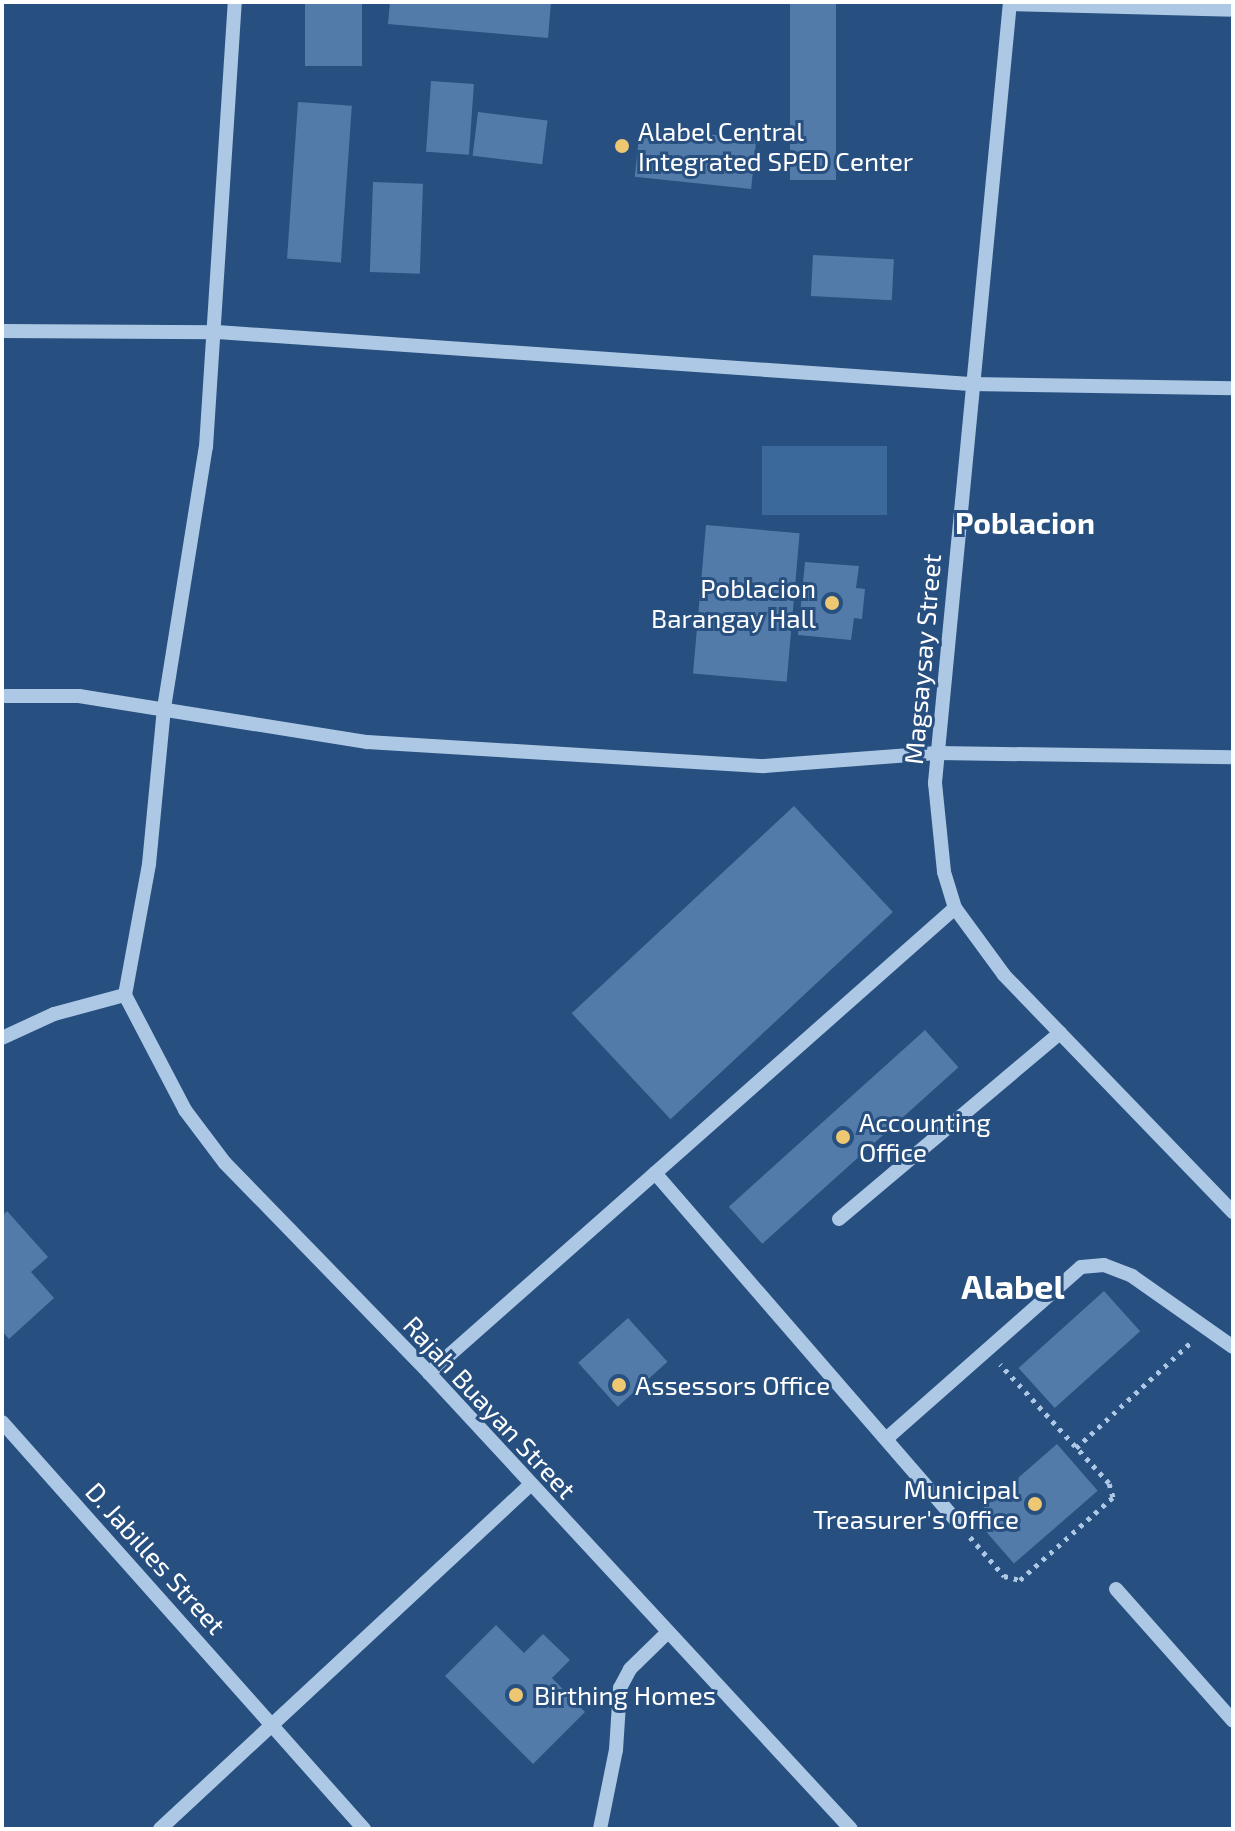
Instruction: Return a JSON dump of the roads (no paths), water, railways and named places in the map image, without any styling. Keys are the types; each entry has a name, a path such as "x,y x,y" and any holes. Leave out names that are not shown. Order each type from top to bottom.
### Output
{"street":[{"path":"2,1038 54,1014 125,995 149,864 164,708 206,447 217,332 235,2"},
{"path":"1010,3 1233,10"},
{"name":"Magsaysay Street","path":"1010,3 970,384 937,753 937,829 955,908 1004,975 1233,1212"},
{"path":"2,331 217,332 970,384 1233,388"},
{"path":"2,696 79,696 367,742 764,766 937,753 1233,757"},
{"path":"429,1373 955,908"},
{"name":"Rajah Buayan Street","path":"125,995 185,1110 225,1163 429,1373 851,1829"},
{"path":"839,1219 1060,1033"},
{"path":"655,1173 956,1521"},
{"path":"886,1439 1081,1267 1104,1265 1132,1276 1233,1347"},
{"name":"D. Jabilles Street","path":"2,1422 364,1829"},
{"path":"160,1829 530,1485"},
{"path":"1116,1589 1233,1721"},
{"path":"600,1829 616,1750 620,1688 630,1669 668,1632"}],"place":[{"name":"Alabel Central Integrated SPED Center","path":"622,146"},
{"name":"Poblacion Barangay Hall","path":"832,603"},
{"name":"Accounting Office","path":"843,1137"},
{"name":"Assessors Office","path":"619,1385"},
{"name":"Municipal Treasurer's Office","path":"1035,1504"},
{"name":"Birthing Homes","path":"516,1695"}],"district":[{"name":"Poblacion","path":"1025,522"},
{"name":"Alabel","path":"1013,1286"}]}
